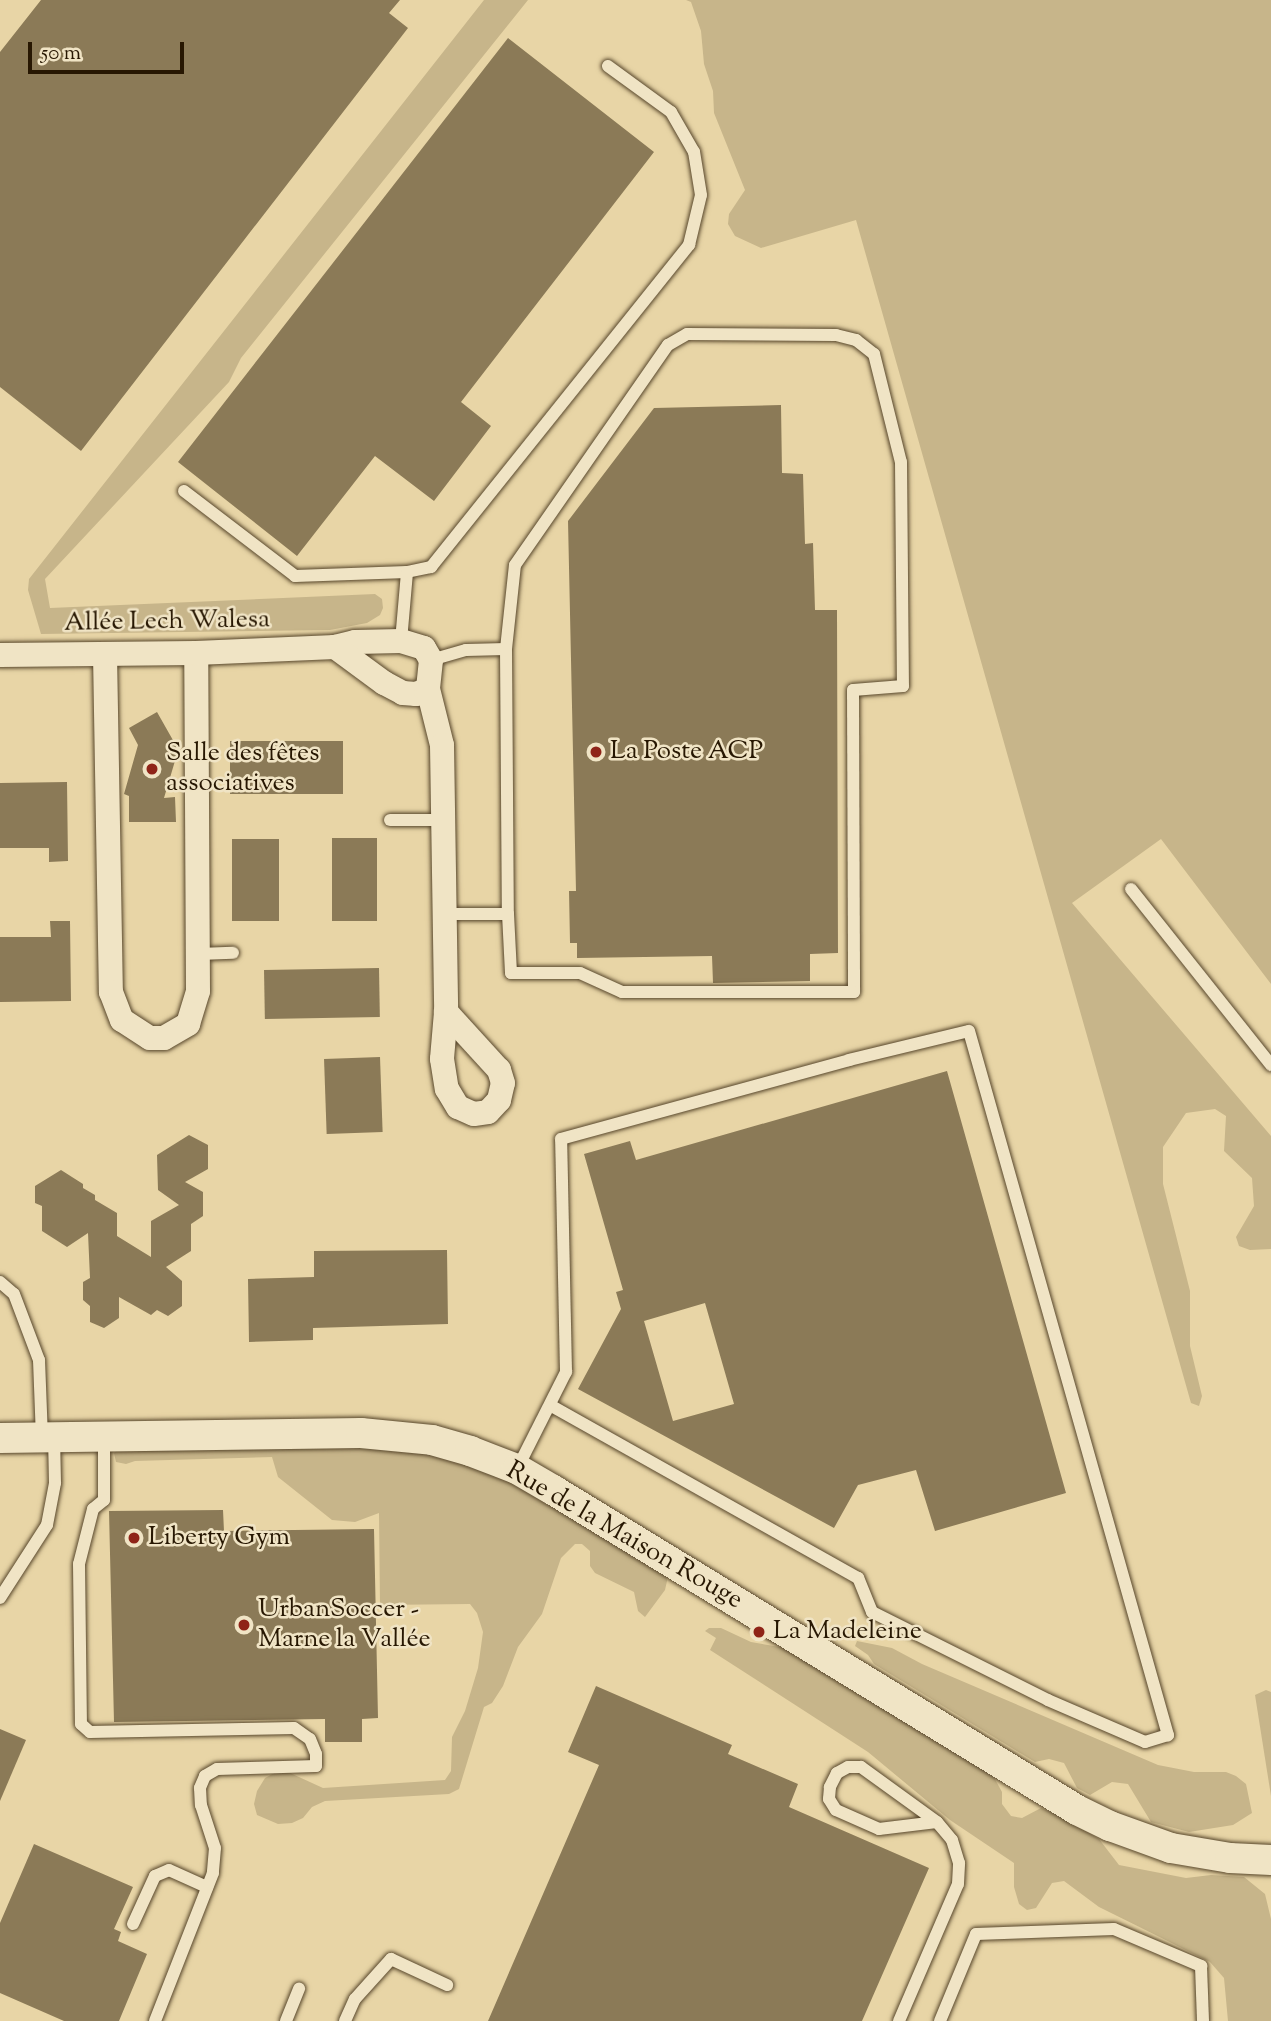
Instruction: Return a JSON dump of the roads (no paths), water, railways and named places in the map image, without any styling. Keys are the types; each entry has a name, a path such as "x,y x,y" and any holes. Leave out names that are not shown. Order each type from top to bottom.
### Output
{"street":[{"name":"Allée Lech Walesa","path":"0,654 196,653 335,647 355,642 401,641"},
{"path":"401,641 424,648 431,660 428,689 442,745 446,1012"},
{"path":"335,647 384,683 403,693 416,694 428,689"},
{"path":"106,654 111,992 122,1020 150,1038 164,1038 188,1024 198,991 196,653"},
{"name":"Rue de la Maison Rouge","path":"0,1438 383,1434 432,1440 517,1469 1077,1810 1120,1830 1171,1848 1230,1858 1271,1860"}],"lane":[{"path":"184,491 295,576 407,572 431,567 690,245 701,195 694,152 671,112 608,66"},
{"path":"687,334 836,335 856,340 874,354 901,463 903,686 853,690 854,992 622,992 580,973 511,972 508,914 506,649 515,565 668,345 687,334"},
{"path":"401,641 407,572"},
{"path":"431,660 466,650 506,649"},
{"path":"390,820 443,820"},
{"path":"1131,888 1271,1065"},
{"path":"444,914 508,914"},
{"path":"198,954 233,953"},
{"path":"517,1469 566,1372 561,1139 849,1060 969,1031 1168,1735 1144,1742 1048,1700 872,1612 858,1578 550,1405"},
{"path":"0,1282 14,1294 39,1360 55,1483 47,1525 0,1598"},
{"path":"104,1436 104,1500 93,1509 79,1564 81,1724 90,1732 294,1728 310,1739 316,1754 316,1766 217,1769 205,1776 200,1788 201,1805 215,1848 213,1872 155,2021"},
{"path":"899,2021 958,1884 960,1863 952,1840 937,1822 861,1767 848,1766 837,1773 830,1787 829,1799 836,1810 879,1829 937,1822"},
{"path":"133,1924 155,1876 169,1870 207,1887"},
{"path":"940,2021 976,1934 1114,1929 1201,1966 1203,2021"},
{"path":"345,2021 355,1999 391,1959 447,1985"},
{"path":"286,2021 299,1989"}],"place":[{"name":"La Poste ACP","path":"596,752"},
{"name":"Salle des fêtes associatives","path":"152,769"},
{"name":"Liberty Gym","path":"134,1538"},
{"name":"UrbanSoccer - Marne la Vallée","path":"244,1625"},
{"name":"La Madeleine","path":"759,1632"}]}
